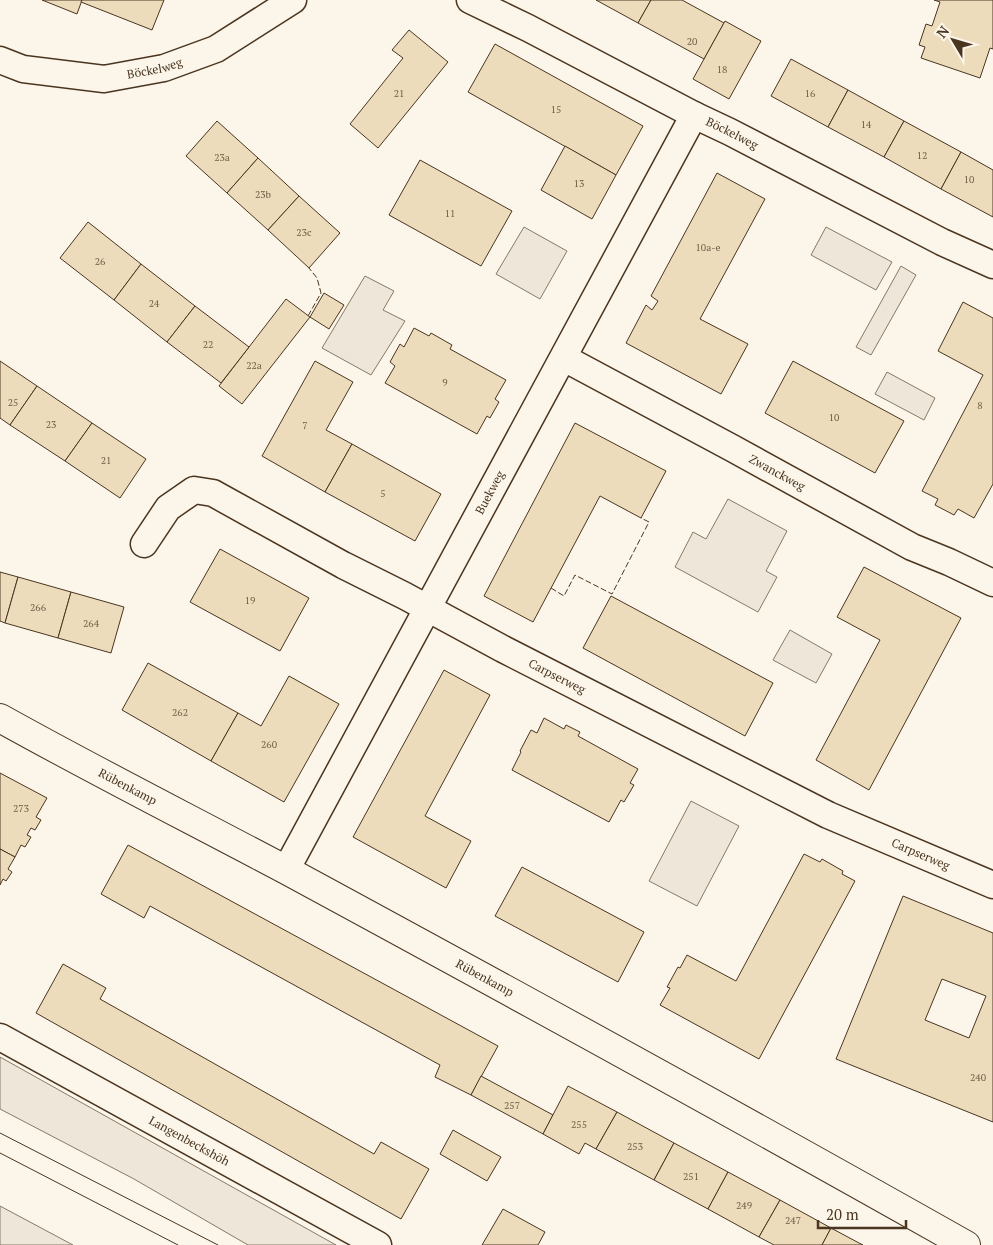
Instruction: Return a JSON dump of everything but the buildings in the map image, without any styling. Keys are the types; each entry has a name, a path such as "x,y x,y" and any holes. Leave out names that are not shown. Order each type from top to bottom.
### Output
{"street":[{"name":"Böckelweg","path":"0,60 23,69 104,80 164,68 216,48 293,0"},
{"name":"Böckelweg","path":"470,0 528,28 942,242 993,265"},
{"name":"Buekweg","path":"286,870 694,115"},
{"name":"Zwanckweg","path":"564,358 912,547 993,583"},
{"name":"Carpserweg","path":"144,544 168,508 194,490 212,494 503,649 828,815 993,885"},
{"name":"Rübenkamp","path":"0,718 73,759 286,870 966,1245"},
{"name":"Langenbeckshöh","path":"0,1037 378,1245"}],"shaded area":[{"path":"524,227 567,251 540,299 496,274"},
{"path":"826,227 892,262 876,290 811,255"},
{"path":"901,266 916,275 871,355 856,347"},
{"path":"365,276 394,291 383,310 405,321 371,375 322,348"},
{"path":"887,372 935,398 924,420 875,394"},
{"path":"728,499 787,531 766,571 777,577 758,612 675,567 693,532 706,539"},
{"path":"790,630 832,654 816,683 773,660"},
{"path":"691,801 739,826 697,906 649,881"},
{"path":"0,1057 336,1245 248,1245 134,1179 0,1109"},
{"path":"0,1206 73,1245 0,1245"}],"tram line":[{"path":"0,1133 218,1245"},
{"path":"0,1153 178,1245"}],"fence":[{"path":"308,316 321,293 317,278 309,268"},
{"path":"551,588 564,596 575,575 612,594 649,522 641,518"}]}
